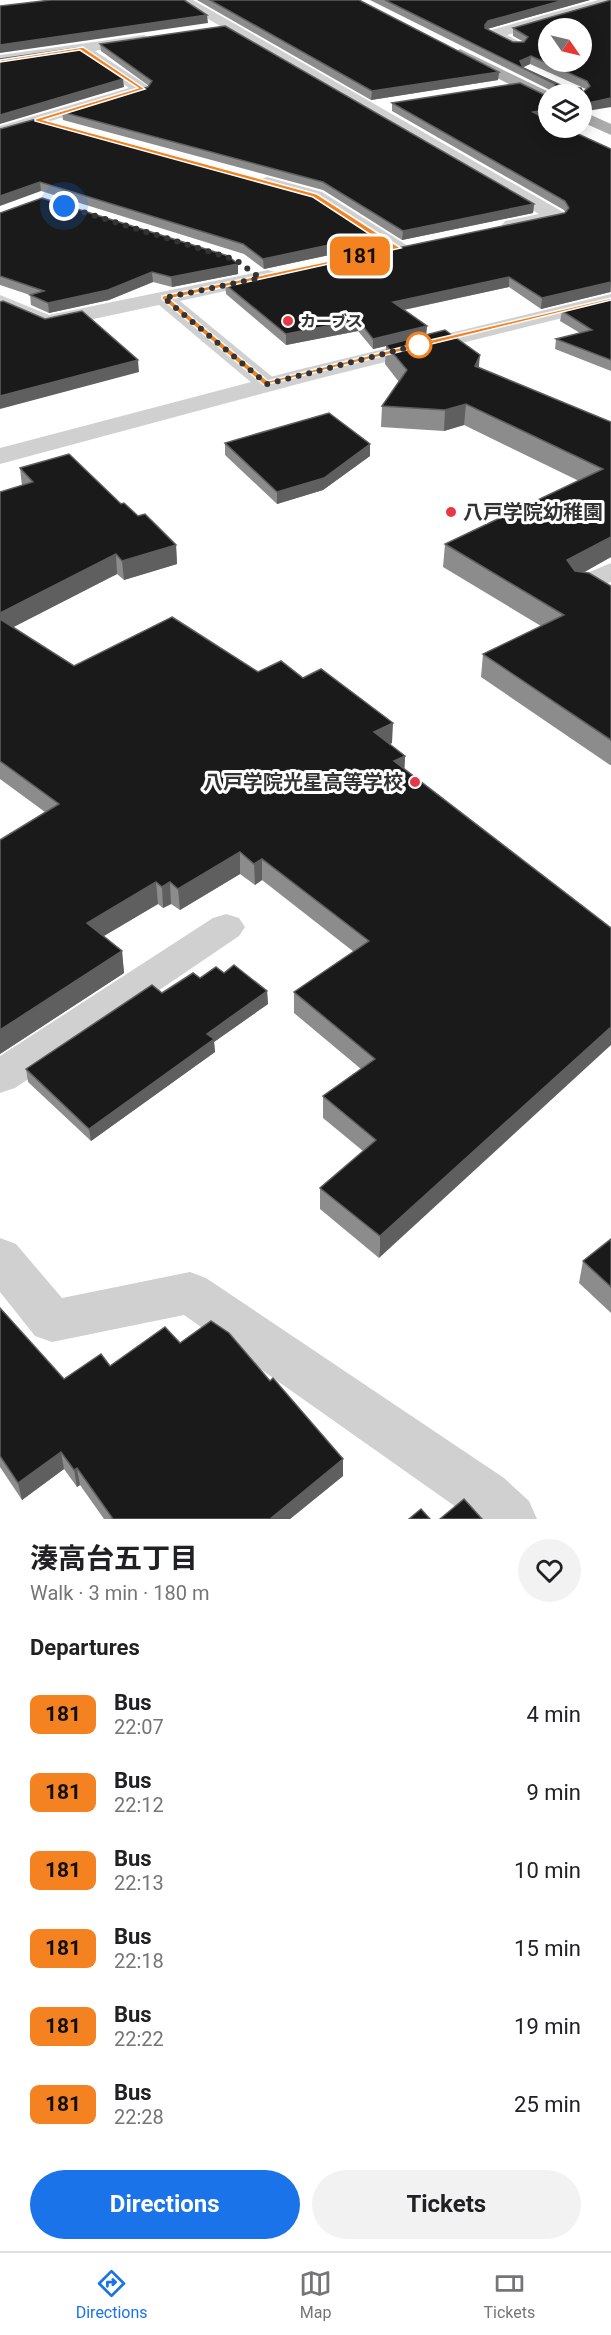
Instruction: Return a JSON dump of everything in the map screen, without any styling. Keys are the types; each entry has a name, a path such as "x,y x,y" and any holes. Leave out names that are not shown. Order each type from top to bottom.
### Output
{"main road":[{"path":"446,47 494,53"},
{"path":"465,48 538,93"},
{"path":"592,121 611,130"}],"street":[{"path":"183,0 556,216 499,227"},
{"path":"494,53 523,44 494,34 610,1 605,0"},
{"path":"205,30 228,26"},
{"path":"0,60 160,36"},
{"path":"0,131 142,89 81,48"},
{"path":"495,88 520,84"},
{"path":"371,107 393,104"},
{"path":"37,120 69,129"},
{"path":"247,177 315,196 398,248"},
{"path":"375,253 420,244"},
{"path":"236,260 260,278"},
{"path":"0,301 47,322 283,273"},
{"path":"164,298 267,384"},
{"path":"0,456 426,343 611,300"},
{"path":"583,585 611,571"},
{"path":"0,1077 226,927"},
{"path":"0,1258 52,1322 190,1293 486,1496 511,1519"}],"building":[{"path":"51,0 184,0 207,15 0,45 0,6"},
{"path":"210,0 359,0 499,72 372,91"},
{"path":"385,0 564,0 488,21 485,25 485,28 513,42 524,42 528,37 513,28 538,21 538,59 531,56 520,61 523,68 558,84 555,84"},
{"path":"611,0 611,98 592,102 592,84 567,72 592,72 592,18 548,18"},
{"path":"225,26 534,204 403,231 323,182 62,112 148,87 152,81 100,44"},
{"path":"77,48 123,79 0,115 0,59"},
{"path":"520,83 538,92 538,111 533,112 538,114 538,138 587,138 611,149 611,282 542,298 509,277 393,302 427,326 373,339 358,320 286,334 225,284 565,213 569,208 565,201 392,103"},
{"path":"36,119 307,193 376,235 263,259 243,244 40,182 0,196 0,129"},
{"path":"42,198 228,256 238,264 171,277 152,272 108,290 48,303 30,295 44,291 0,276 0,213"},
{"path":"611,299 611,360 556,339 592,330 562,311"},
{"path":"3,301 45,319 82,311 138,360 0,396 0,302"},
{"path":"445,330 480,355 475,366 611,422 611,537 567,560 575,571 589,573 611,586 611,740 483,654 564,615 445,544 603,469 466,404 445,410 382,406 407,370 386,345"},
{"path":"329,413 370,444 324,478 277,492 225,443"},
{"path":"69,454 121,504 124,503 138,516 145,514 176,545 122,561 116,554 0,613 0,492 33,482 20,468"},
{"path":"172,617 258,672 281,661 303,678 321,669 393,723 374,732 405,756 394,761 611,928 611,1027 380,1236 320,1188 376,1140 323,1096 375,1059 294,992 369,941 262,859 254,864 240,852 178,889 170,882 162,887 156,882 87,923 122,951 0,1030 0,840 59,804 0,761 0,619 74,666"},
{"path":"234,965 267,991 207,1034 214,1039 89,1129 26,1069 152,985 162,993 193,973 200,978 216,967 224,973"},
{"path":"611,1239 611,1287 583,1261"},
{"path":"0,1308 64,1379 101,1354 110,1366 165,1327 180,1343 211,1321 229,1333 270,1381 273,1378 343,1459 270,1519 113,1519 77,1468 74,1470 61,1452 18,1483 0,1456"},
{"path":"464,1499 482,1519 440,1519"},
{"path":"421,1509 430,1519 409,1519"}],"bus line":[{"name":"181","path":"0,60 81,48 142,89 37,120 315,196 398,248 164,298 267,384 426,343 611,300"}],"place":[{"name":"カーブス","path":"288,321"},
{"name":"八戸学院幼稚園","path":"451,512"},
{"name":"八戸学院光星高等学校","path":"415,782"}],"route":[{"path":"64,206 236,260 260,278 164,298 267,384 426,343 419,345"}]}
